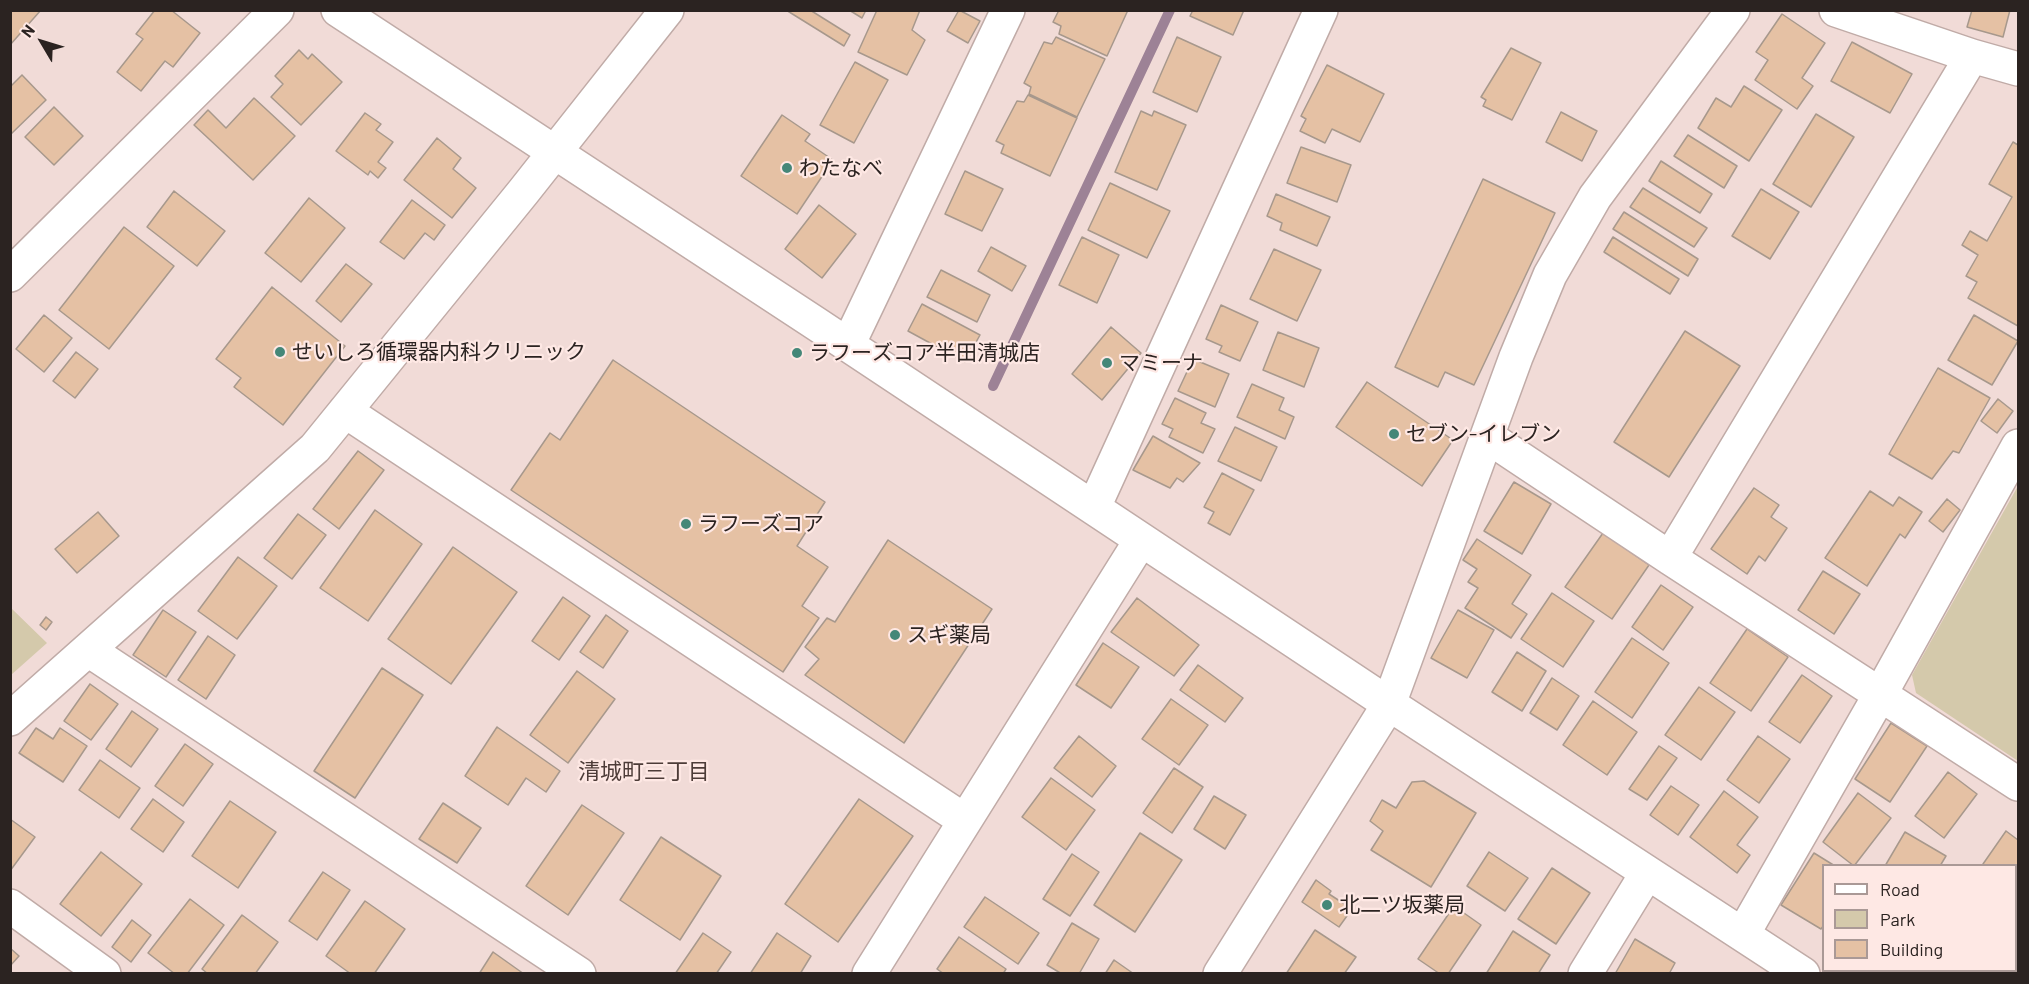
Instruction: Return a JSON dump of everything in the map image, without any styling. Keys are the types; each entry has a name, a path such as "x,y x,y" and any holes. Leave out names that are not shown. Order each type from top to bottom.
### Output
{"street":[{"path":"10,275 277,10"},
{"path":"338,10 1094,507 1389,704 1803,974"},
{"path":"10,719 90,651 315,448 667,10"},
{"path":"848,345 1008,10"},
{"path":"1094,507 1321,10"},
{"path":"1220,974 1389,704 1516,357 1550,275 1595,197 1734,10"},
{"path":"1836,10 1972,56 2019,69"},
{"path":"1670,558 1972,56"},
{"path":"345,411 964,820"},
{"path":"1488,437 2019,784"},
{"path":"1743,934 2019,446"},
{"path":"869,974 1141,540"},
{"path":"90,651 579,974"},
{"path":"1585,974 1647,873"},
{"path":"10,906 84,968"}],"green space":[{"path":"2018,486 2018,761 1916,693 1912,675"},
{"path":"10,607 47,643 11,675 10,675"}],"building":[{"path":"10,10 41,10 10,45"},
{"path":"155,10 171,10 200,33 173,67 165,61 141,91 117,72 143,39 136,34"},
{"path":"786,10 810,10 850,35 844,46"},
{"path":"849,10 866,10 862,18"},
{"path":"877,10 920,10 912,30 925,40 907,75 858,52"},
{"path":"959,10 980,21 968,43 947,31"},
{"path":"1059,10 1128,10 1107,56 1059,34 1061,26 1053,22"},
{"path":"1193,10 1244,10 1233,35 1190,16"},
{"path":"1972,10 2010,10 2003,37 1967,27"},
{"path":"1782,14 1825,43 1802,78 1813,86 1797,109 1755,80 1768,60 1756,52"},
{"path":"1056,37 1105,59 1077,117 1029,94 1031,87 1024,83 1044,42 1052,44"},
{"path":"1177,37 1221,57 1197,112 1153,92"},
{"path":"1852,42 1912,74 1890,113 1831,81"},
{"path":"1511,48 1541,63 1512,120 1483,106 1486,100 1481,97"},
{"path":"299,50 308,59 312,54 342,82 301,125 271,97 283,84 275,76"},
{"path":"855,62 888,80 854,143 820,125"},
{"path":"1327,65 1384,94 1360,142 1332,129 1325,143 1300,131 1306,119 1301,116"},
{"path":"22,75 46,100 10,135 10,87"},
{"path":"1744,86 1782,110 1749,161 1698,128 1716,98 1731,107"},
{"path":"1028,95 1077,118 1050,176 1001,153 1004,145 996,141 1017,101 1024,102"},
{"path":"254,98 295,136 253,180 194,125 208,110 226,128"},
{"path":"54,107 83,136 54,165 25,137"},
{"path":"1141,111 1152,116 1154,111 1186,125 1157,190 1115,172"},
{"path":"1561,112 1597,131 1582,161 1546,142"},
{"path":"365,113 381,124 376,130 393,142 378,162 386,168 378,178 370,171 368,175 336,151"},
{"path":"1816,114 1854,137 1811,207 1773,184"},
{"name":"わたなべ","path":"782,115 810,134 805,141 833,160 797,214 741,176"},
{"path":"1688,135 1737,166 1724,188 1674,156"},
{"path":"437,138 461,158 453,169 476,188 452,218 404,180"},
{"path":"2013,142 2018,145 2018,326 1968,298 1977,282 1966,276 1978,255 1962,245 1970,231 1987,241 2012,197 1989,184"},
{"path":"1301,147 1351,165 1337,202 1287,183"},
{"path":"1661,161 1712,194 1700,213 1649,181"},
{"path":"965,171 1003,189 982,231 945,214"},
{"path":"1483,179 1555,213 1474,385 1445,372 1438,387 1395,367"},
{"path":"1110,183 1170,211 1147,258 1088,230"},
{"path":"1643,188 1707,228 1694,247 1630,207"},
{"path":"1761,189 1799,212 1770,259 1732,236"},
{"path":"174,191 225,231 197,266 147,227"},
{"path":"1276,194 1330,217 1317,246 1280,230 1282,223 1267,216"},
{"path":"309,198 345,228 301,282 265,253"},
{"path":"412,200 445,225 434,240 425,233 404,259 380,242"},
{"path":"819,205 856,234 822,278 785,249"},
{"path":"1624,212 1698,259 1688,276 1613,229"},
{"path":"124,227 174,266 109,349 59,310"},
{"path":"1082,237 1119,255 1097,303 1059,285"},
{"path":"1613,237 1679,279 1670,294 1604,252"},
{"path":"991,247 1026,266 1012,291 978,271"},
{"path":"1274,249 1321,270 1297,321 1250,299"},
{"path":"346,264 372,284 341,322 316,301"},
{"path":"941,270 990,295 977,322 927,297"},
{"name":"せいしろ循環器内科クリニック","path":"272,287 345,346 283,425 234,387 241,378 216,359"},
{"path":"922,304 980,335 965,362 908,331"},
{"path":"1221,305 1258,322 1240,361 1219,352 1222,346 1206,339"},
{"path":"44,315 72,338 44,372 16,349"},
{"path":"1974,315 2018,341 1992,385 1948,360"},
{"name":"マミーナ","path":"1111,327 1141,353 1102,400 1072,374"},
{"path":"1685,331 1740,366 1669,477 1614,442"},
{"path":"1278,332 1319,348 1304,387 1263,370"},
{"path":"76,352 98,369 75,398 53,381"},
{"path":"1193,359 1229,374 1215,407 1178,391"},
{"name":"ラフーズコア","path":"613,360 825,502 797,546 828,567 802,606 819,618 783,672 511,490 550,433 560,440"},
{"path":"1938,368 1990,398 1959,453 1953,451 1932,479 1889,454"},
{"name":"セブン-イレブン","path":"1367,382 1453,440 1422,486 1336,427"},
{"path":"1252,384 1284,398 1279,410 1294,417 1285,439 1237,417"},
{"path":"1175,398 1206,413 1201,423 1215,429 1203,453 1169,437 1173,429 1162,424"},
{"path":"1998,399 2013,411 1997,433 1981,421"},
{"path":"1235,427 1277,447 1261,481 1218,461"},
{"path":"1153,436 1200,463 1183,482 1177,478 1170,488 1133,470"},
{"path":"358,451 384,470 339,529 313,509"},
{"path":"1222,473 1254,490 1230,535 1208,523 1214,512 1204,507"},
{"path":"1514,482 1551,504 1522,554 1484,531"},
{"path":"1754,488 1779,505 1771,517 1787,528 1765,561 1759,556 1747,574 1711,549"},
{"path":"1870,491 1893,506 1899,497 1922,512 1905,538 1900,534 1867,586 1825,558"},
{"path":"1947,499 1960,510 1943,532 1929,521"},
{"path":"375,510 422,544 368,621 320,588"},
{"path":"98,512 119,536 77,573 55,549"},
{"path":"298,514 326,535 292,579 264,558"},
{"path":"1603,533 1649,565 1612,619 1565,587"},
{"path":"1477,539 1531,575 1512,604 1527,614 1511,638 1465,608 1478,588 1468,582 1477,569 1463,560"},
{"name":"スギ薬局","path":"888,540 992,609 904,743 805,675 819,659 805,647 827,618 835,622"},
{"path":"453,547 517,592 451,684 388,639"},
{"path":"238,557 277,586 237,639 198,611"},
{"path":"1823,571 1860,594 1834,634 1798,610"},
{"path":"1661,585 1693,607 1663,650 1632,627"},
{"path":"1552,593 1594,621 1563,667 1521,639"},
{"path":"563,597 590,616 559,660 532,641"},
{"path":"1137,598 1199,645 1174,676 1111,632"},
{"path":"163,610 196,632 166,677 133,655"},
{"path":"1458,610 1494,630 1467,678 1431,658"},
{"path":"606,615 628,631 603,668 580,652"},
{"path":"46,617 52,622 46,630 40,625"},
{"path":"1747,629 1788,657 1751,711 1710,683"},
{"path":"208,636 235,655 206,699 178,680"},
{"path":"1632,638 1669,663 1632,718 1595,692"},
{"path":"1103,643 1139,667 1111,708 1076,685"},
{"path":"1517,652 1546,671 1522,711 1492,692"},
{"path":"1198,665 1243,698 1225,722 1180,690"},
{"path":"382,668 423,695 355,798 314,771"},
{"path":"577,671 615,699 568,763 530,735"},
{"path":"1802,675 1832,696 1800,743 1769,722"},
{"path":"1552,678 1579,696 1557,730 1530,713"},
{"path":"90,684 118,704 91,740 64,721"},
{"path":"1699,687 1735,712 1701,760 1665,735"},
{"path":"1171,699 1208,725 1179,765 1142,739"},
{"path":"1593,701 1637,732 1607,775 1563,745"},
{"path":"132,711 158,729 131,767 106,749"},
{"path":"1891,723 1927,746 1890,802 1855,779"},
{"path":"497,727 560,771 546,792 526,778 508,805 465,776"},
{"path":"36,728 53,739 60,728 87,746 63,782 19,753"},
{"path":"1079,736 1116,766 1092,797 1054,768"},
{"path":"1758,736 1790,759 1759,803 1727,780"},
{"path":"185,744 213,764 183,806 155,786"},
{"path":"1659,746 1677,758 1647,800 1629,789"},
{"path":"100,760 140,788 119,818 79,790"},
{"path":"1174,768 1203,787 1172,833 1143,813"},
{"path":"1948,772 1977,794 1944,838 1915,816"},
{"path":"1051,778 1095,810 1066,850 1022,817"},
{"path":"1424,781 1476,813 1431,887 1371,850 1383,831 1370,821 1382,800 1396,808 1412,782"},
{"path":"1671,786 1699,805 1678,835 1650,815"},
{"path":"1724,791 1758,817 1737,845 1750,855 1737,873 1690,837"},
{"path":"1858,793 1891,818 1856,864 1851,864 1823,842"},
{"path":"1214,796 1246,815 1225,849 1194,829"},
{"path":"153,799 184,822 163,852 131,829"},
{"path":"859,799 913,836 838,942 785,904"},
{"path":"230,801 276,832 238,888 192,856"},
{"path":"443,803 481,828 457,863 419,839"},
{"path":"582,805 624,833 568,915 526,886"},
{"path":"10,819 35,837 10,871"},
{"path":"2006,831 2018,840 2017,883 2017,864 1983,864"},
{"path":"1905,832 1946,856 1941,864 1886,864"},
{"path":"1140,833 1182,860 1135,932 1094,905"},
{"path":"661,837 721,876 680,940 620,900"},
{"path":"101,852 142,884 101,936 60,904"},
{"path":"1489,852 1528,878 1505,911 1467,886"},
{"path":"1814,853 1832,864 1822,864 1821,929 1781,905"},
{"path":"1072,854 1099,872 1070,916 1043,899"},
{"path":"1552,868 1590,893 1556,944 1518,919"},
{"path":"323,872 350,890 317,940 289,921"},
{"name":"北二ツ坂薬局","path":"1316,880 1331,891 1329,894 1352,909 1339,927 1302,902"},
{"path":"985,897 1039,933 1018,964 964,927"},
{"path":"190,899 224,925 187,974 175,974 148,953"},
{"path":"365,901 405,929 374,974 351,974 326,956"},
{"path":"1454,906 1481,925 1448,974 1440,974 1418,959"},
{"path":"242,915 278,942 255,974 208,974 202,969"},
{"path":"132,920 151,935 131,962 112,947"},
{"path":"1072,923 1099,939 1079,974 1062,974 1047,965"},
{"path":"2017,928 2018,974 1998,972 2017,972"},
{"path":"1315,930 1356,957 1344,974 1286,974"},
{"path":"1513,931 1550,955 1538,974 1486,974"},
{"path":"703,933 731,952 716,974 675,974"},
{"path":"777,933 811,956 800,974 750,974"},
{"path":"959,937 1006,969 1003,974 944,974 937,969"},
{"path":"1635,939 1675,963 1669,974 1615,974"},
{"path":"10,948 19,956 10,966"},
{"path":"493,952 524,974 479,974"},
{"path":"1114,960 1134,974 1105,974"},
{"path":"1900,972 1938,972 1937,974 1899,974"}],"waterway":[{"path":"993,386 1170,10"}],"place":[{"name":"わたなべ","path":"787,168"},
{"name":"せいしろ循環器内科クリニック","path":"280,352"},
{"name":"ラフーズコア半田清城店","path":"797,353"},
{"name":"マミーナ","path":"1107,363"},
{"name":"セブン-イレブン","path":"1394,434"},
{"name":"ラフーズコア","path":"686,524"},
{"name":"スギ薬局","path":"895,635"},
{"name":"北二ツ坂薬局","path":"1327,905"}],"district":[{"name":"清城町三丁目","path":"644,772"}]}
